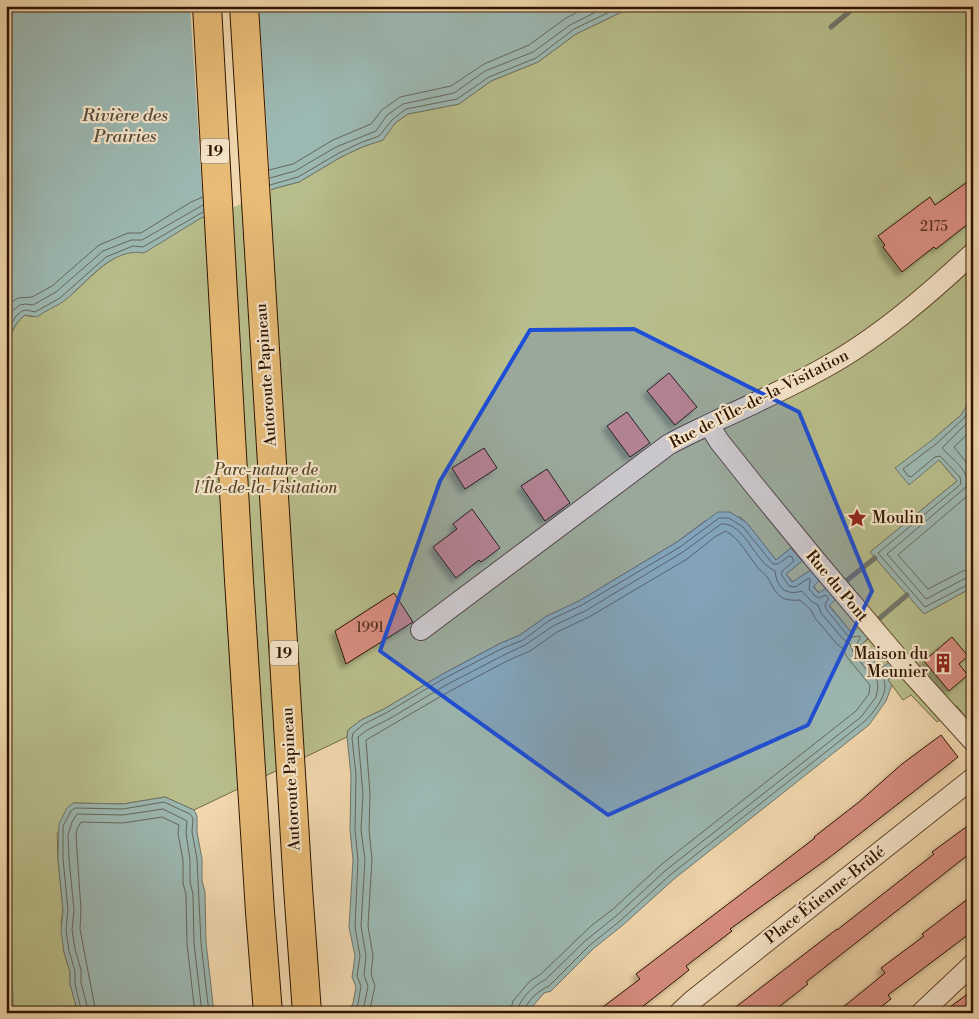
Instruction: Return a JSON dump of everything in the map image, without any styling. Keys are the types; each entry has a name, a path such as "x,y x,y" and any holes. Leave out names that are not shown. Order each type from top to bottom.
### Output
{"highway":[{"name":"19","path":"207,6 239,580 268,1013"},
{"name":"Autoroute Papineau","path":"244,6 260,293 307,1013"}],"street":[{"name":"Rue de l'Île-de-la-Visitation","path":"421,630 668,445 696,429 709,425 820,370 844,356 901,314 973,253"},
{"name":"Rue du Pont","path":"709,425 719,441 798,539 905,666 973,741"},
{"name":"Place Étienne-Brûlé","path":"679,1013 973,778"},
{"path":"921,1013 973,964"}],"highlighted area":[{"path":"634,329 799,412 872,591 808,725 608,815 380,651 440,481 530,330"}],"green space":[{"name":"Parc-nature de l'Île-de-la-Visitation","path":"634,6 973,6 973,396 961,415 932,440 939,460 957,481 870,552 924,614 973,587 973,726 957,706 937,722 911,695 903,700 888,680 899,671 880,669 861,645 869,638 860,627 852,633 829,605 836,599 819,592 814,587 811,570 793,582 786,574 802,561 791,548 776,560 747,523 740,517 705,521 677,542 579,601 547,616 520,635 441,675 384,709 361,720 348,730 347,737 194,810 165,797 123,804 73,803 57,834 64,952 78,1013 13,1013 6,692 6,361 9,342 16,325 25,315 36,316 61,302 100,268 121,255 132,252 144,252 201,218 276,188 299,182 341,157 383,140 395,123 408,114 459,104 491,81 538,62 576,34"}],"water":[{"name":"Rivière des Prairies","path":"6,6 634,6 576,34 538,62 491,81 459,104 408,114 395,123 383,140 341,157 299,182 276,188 201,218 144,253 121,255 110,261 61,303 37,317 25,315 20,319 11,336 6,361"},
{"path":"973,396 973,587 924,614 870,552 957,481 939,460 909,485 895,468 961,415"},
{"path":"718,512 730,512 747,523 776,560 791,548 802,561 786,574 792,582 811,570 820,580 813,587 819,593 826,588 836,599 829,606 851,632 860,627 869,637 861,645 880,669 891,661 899,671 888,680 892,685 886,701 869,725 674,879 593,949 551,991 544,993 527,1013 348,1013 353,1003 356,987 352,977 355,956 349,927 353,860 350,830 351,775 348,730 361,720 384,709 441,675 520,635 547,616 579,601 677,542"},
{"path":"6,692 8,716 13,1013 6,1013"},
{"path":"165,797 194,810 197,816 197,832 202,859 202,881 205,892 206,942 214,1013 78,1013 70,984 70,972 64,952 61,931 63,910 58,859 59,824 67,808 73,803 123,804"}],"pier":[{"path":"190,6 259,6 271,192 204,219"}],"building":[{"path":"973,178 973,220 936,249 934,247 902,272 883,247 885,245 878,236 930,197 935,205"},
{"path":"669,373 697,407 675,425 647,391"},
{"path":"627,412 650,443 630,457 607,426"},
{"path":"484,448 497,468 465,489 452,468"},
{"path":"547,469 570,503 545,521 521,486"},
{"path":"472,509 500,548 481,562 479,560 456,578 433,547 457,529 453,524"},
{"path":"394,593 413,622 346,664 335,631"},
{"name":"Maison du Meunier","path":"952,637 968,656 959,664 968,675 949,691 924,661"},
{"path":"941,735 958,757 830,857 730,929 732,931 686,966 689,970 642,1007 647,1013 595,1013 640,979 636,974 815,838 902,764"},
{"path":"973,822 973,851 806,982 808,984 771,1013 728,1013 837,930 934,854 932,852"},
{"path":"973,895 973,931 888,995 891,999 873,1013 836,1013 885,973 881,968 924,936 922,934"},
{"path":"973,990 973,1013 942,1013"}],"waterway":[{"path":"831,27 856,6"},
{"path":"841,585 875,558"},
{"path":"874,623 907,595"}],"place":[{"name":"Moulin","path":"857,518"},
{"name":"Maison du Meunier","path":"943,663"}]}
